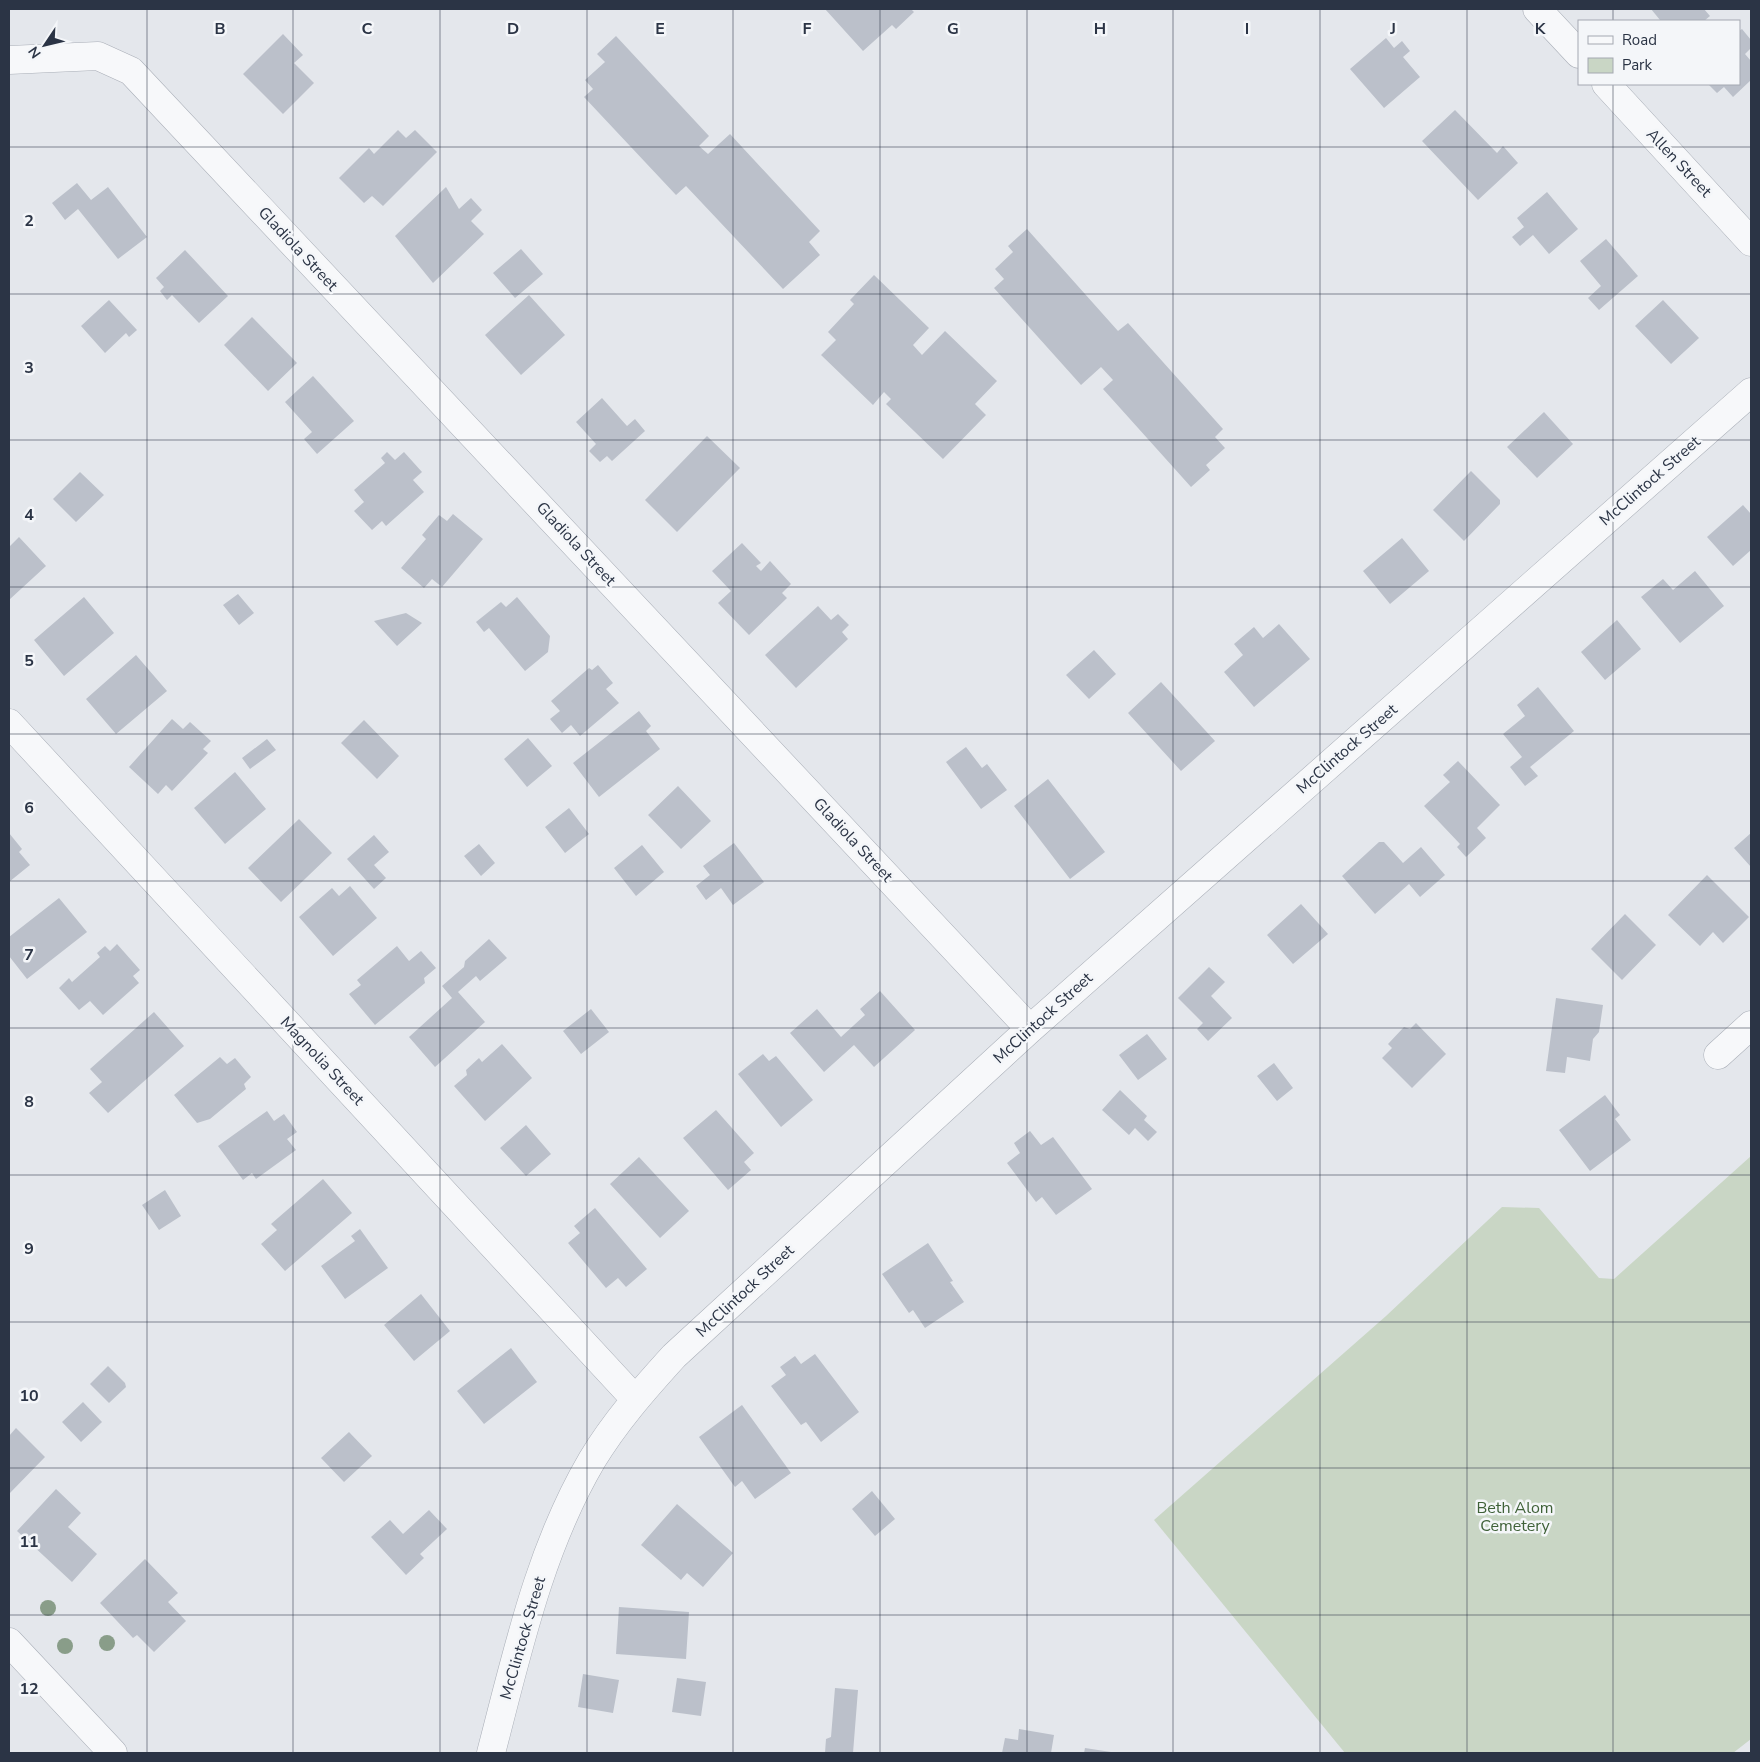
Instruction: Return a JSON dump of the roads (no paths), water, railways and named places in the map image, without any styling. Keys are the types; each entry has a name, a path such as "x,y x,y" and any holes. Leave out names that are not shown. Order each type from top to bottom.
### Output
{"street":[{"path":"1537,9 1578,53"},
{"name":"Gladiola Street","path":"9,60 98,56 118,64 138,78 1030,1029"},
{"name":"Allen Street","path":"1607,85 1751,242"},
{"name":"McClintock Street","path":"491,1753 530,1608 541,1573 562,1520 592,1460 635,1399 674,1356 1030,1029 1751,392"},
{"name":"Magnolia Street","path":"9,723 635,1399"},
{"path":"1718,1055 1751,1025"},
{"path":"9,1642 113,1753"}],"park label":[{"name":"Beth Alom Cemetery","path":"1515,1517"}]}
